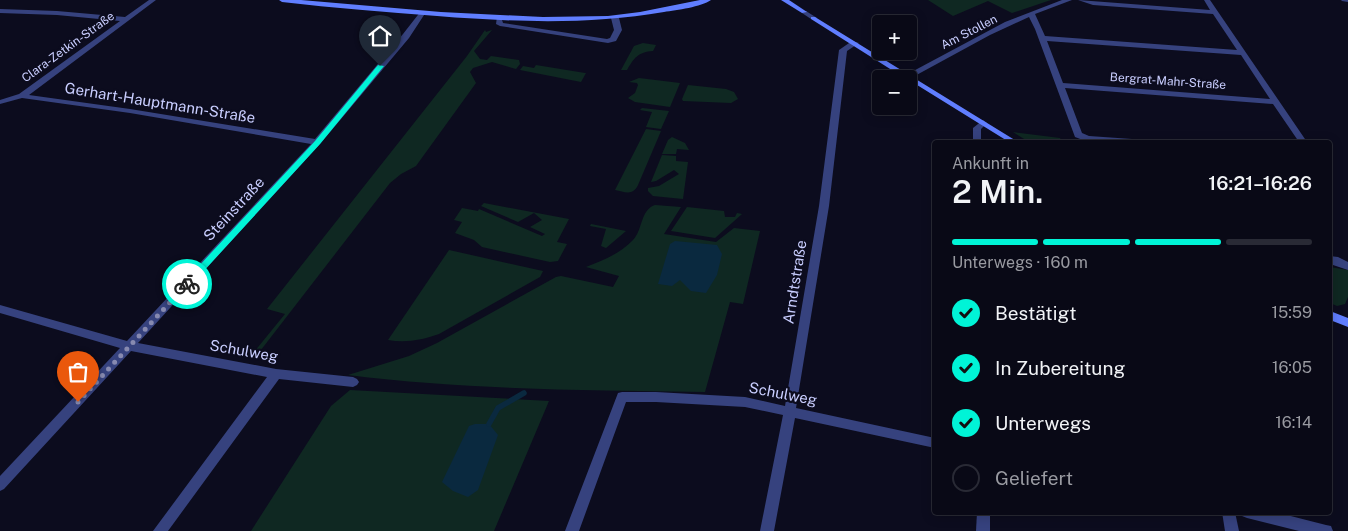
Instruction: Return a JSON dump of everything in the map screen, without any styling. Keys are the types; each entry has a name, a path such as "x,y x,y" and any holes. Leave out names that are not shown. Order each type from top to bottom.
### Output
{"street":[{"name":"Clara-Zetkin-Straße","path":"22,96 153,0"},
{"path":"282,0 499,18 570,20 615,18 665,10 708,0"},
{"path":"784,0 898,70"},
{"name":"Am Stollen","path":"917,71 1043,8 1069,0"},
{"path":"1081,0 1094,3 1214,12"},
{"path":"1207,0 1301,140"},
{"path":"0,11 57,13 125,19"},
{"name":"Steinstraße","path":"0,485 317,142 406,36 423,12"},
{"path":"1031,14 1042,38 1078,136 1103,140"},
{"path":"499,18 500,24 608,41 613,39 618,30 615,18"},
{"path":"1042,38 1242,53"},
{"name":"Arndtstraße","path":"767,531 790,411 824,206 843,50 855,43"},
{"path":"917,82 1011,140"},
{"name":"Bergrat-Mahr-Straße","path":"1059,85 1275,102"},
{"name":"Gerhart-Hauptmann-Straße","path":"0,102 22,96 130,111 317,142"},
{"path":"977,140 977,128 984,123"},
{"path":"1332,260 1348,266"},
{"name":"Schulweg","path":"0,309 130,346 276,374 353,382"},
{"path":"1332,316 1348,323"},
{"path":"160,531 276,374"},
{"name":"Schulweg","path":"572,531 622,397 745,402 932,442"},
{"path":"983,531 984,515"},
{"path":"1229,515 1232,531"},
{"path":"1259,515 1326,531"}],"green space":[{"path":"928,0 1051,0 1012,13 988,1 953,16"},
{"path":"485,30 486,32 492,30 474,51 480,59 487,60 491,56 519,60 520,64 516,69 492,62 473,68 470,72 476,83 416,166 401,174 390,183 254,359 250,357 285,314 267,309 467,56"},
{"path":"643,43 656,45 653,51 637,56 627,70 621,70 634,46"},
{"path":"536,65 586,73 581,82 520,70 523,66 534,68"},
{"path":"639,78 680,83 670,107 635,102 628,98 635,93 638,85 637,83 629,82"},
{"path":"688,85 726,89 734,92 738,99 731,103 683,101 682,99"},
{"path":"642,108 669,111 661,129 646,127 652,112 640,110"},
{"path":"646,129 661,131 638,185 631,192 615,190"},
{"path":"1013,132 1060,138 1061,140 1026,140"},
{"path":"672,137 685,143 689,150 677,149 676,154 662,154 668,140"},
{"path":"662,155 676,156 676,161 688,162 683,199 653,196 648,191 648,188 659,186 679,174 674,170 651,182"},
{"path":"484,203 569,219 557,242 567,244 558,261 550,262 482,247 474,240 455,233 462,222 454,220 462,208 478,211 479,209 542,236 545,234 530,227 542,220 534,213 518,222 481,206"},
{"path":"655,205 681,207 664,234 716,242 734,228 760,231 743,304 730,302 705,392 571,390 437,384 348,375 409,356 437,343 556,277 561,276 613,287 619,276 586,267 611,256 628,245 639,231 647,211"},
{"path":"687,207 724,211 725,217 735,217 737,213 742,214 715,238 671,231"},
{"path":"591,224 626,231 606,248 601,246 606,229 590,226"},
{"path":"449,250 543,271 540,277 439,334 414,340 388,340"},
{"path":"1332,267 1348,270 1348,297 1345,304 1337,306 1332,304"},
{"path":"350,390 549,401 494,531 251,531 331,406"}],"water":[{"path":"675,241 717,245 722,254 717,275 706,293 691,291 680,280 672,286 658,284 670,244"},
{"path":"489,424 498,435 478,490 468,497 453,491 442,482 469,426"}],"waterway":[{"path":"489,424 498,408 524,393"}],"way so far":[{"path":"78,402 187,284"}],"route":[{"path":"187,284 317,142 380,66"}]}
